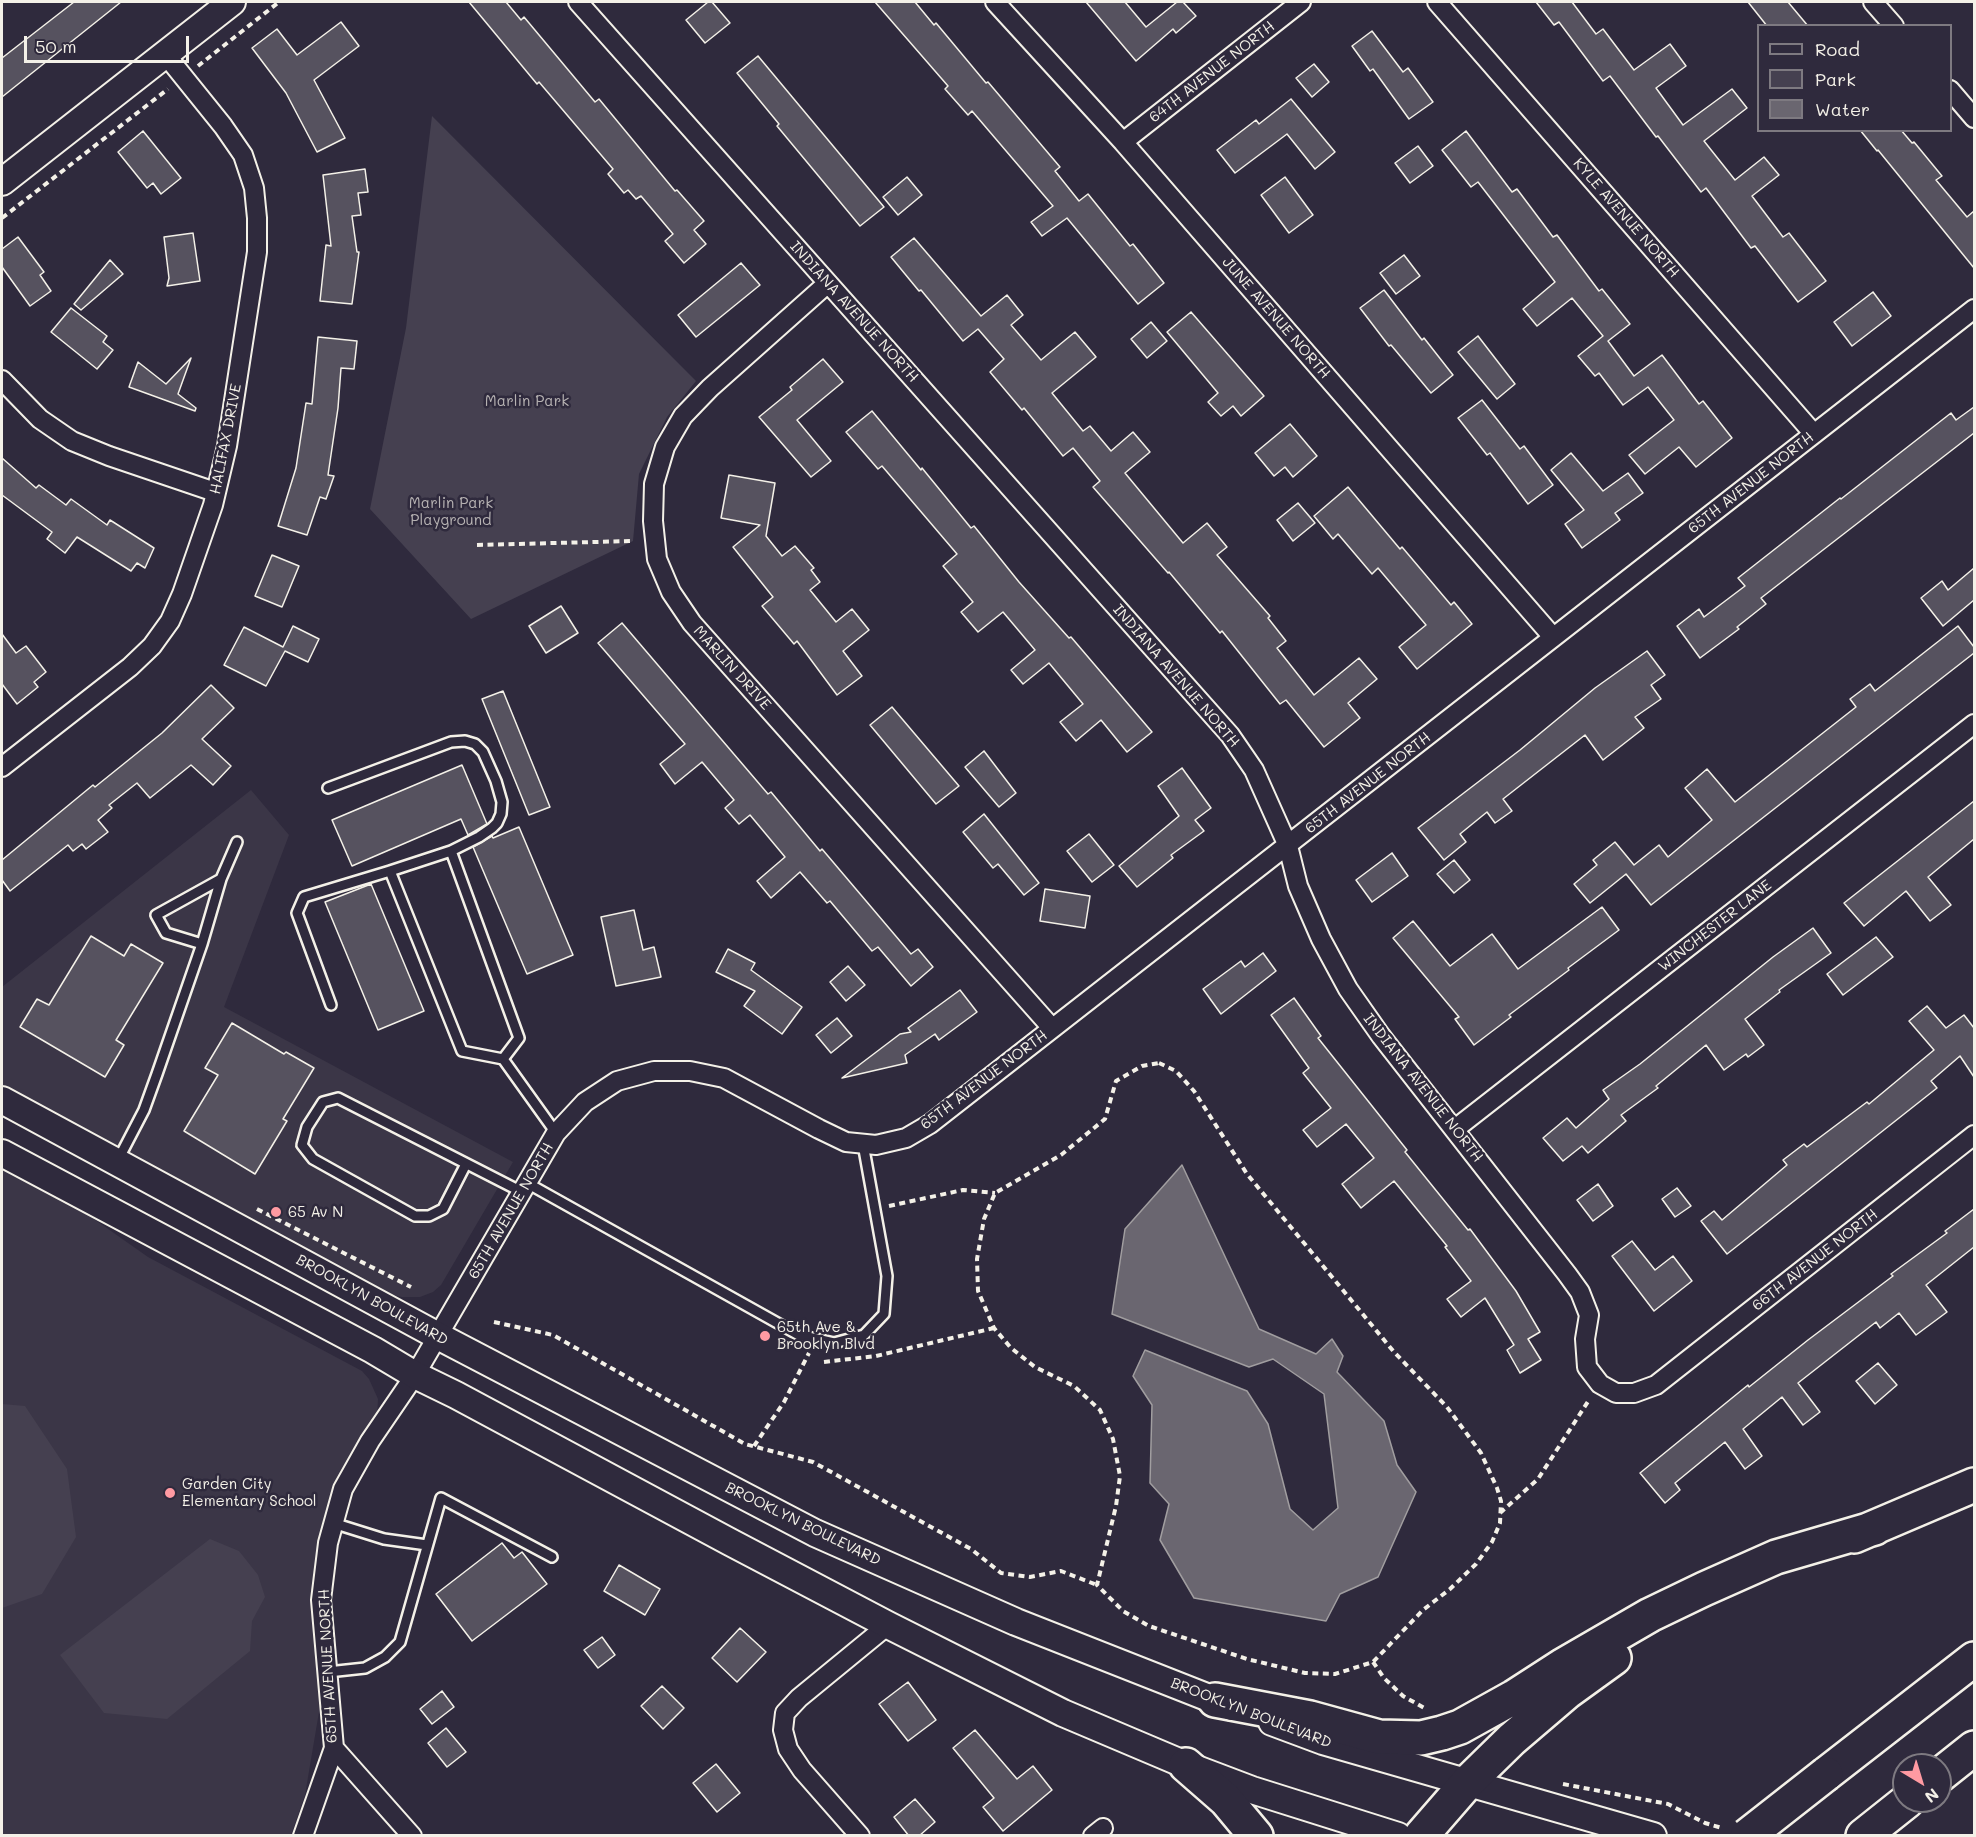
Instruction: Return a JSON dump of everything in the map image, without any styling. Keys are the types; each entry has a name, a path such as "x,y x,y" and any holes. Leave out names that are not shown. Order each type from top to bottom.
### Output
{"highway":[{"path":"1421,1836 1467,1783 1512,1739 1593,1671 1630,1646 1710,1600 1752,1579 1974,1485"},
{"path":"1215,1700 1310,1718 1379,1737 1421,1738 1449,1731 1514,1697 1650,1615 1704,1589 1776,1557 1875,1528"},
{"path":"1737,1833 1826,1774 1974,1659"},
{"path":"1952,1765 1974,1748"},
{"path":"1186,1765 1226,1800 1256,1836"},
{"path":"1863,1836 1892,1813"}],"main road":[{"path":"2,182 232,2"},
{"name":"BROOKLYN BOULEVARD","path":"2,1100 438,1336 815,1533 1016,1622 1323,1741 1653,1836"},
{"path":"2,1153 373,1350 415,1375 888,1624 1063,1713 1252,1790 1398,1836"}],"street":[{"name":"INDIANA AVENUE NORTH","path":"578,2 1230,735 1254,770 1288,846 1298,886 1321,939 1348,989 1580,1292 1589,1315 1585,1339 1587,1367 1600,1384"},
{"name":"JUNE AVENUE NORTH","path":"995,2 1123,142 1553,637"},
{"name":"64TH AVENUE NORTH","path":"1123,142 1301,2"},
{"name":"KYLE AVENUE NORTH","path":"1437,2 1814,434"},
{"path":"1873,2 1892,24"},
{"name":"HALIFAX DRIVE","path":"2,767 130,667 152,646 170,621 182,594 215,492 227,446 257,252 254,188 243,155 224,126 165,54"},
{"path":"1952,92 1974,118"},
{"name":"MARLIN DRIVE","path":"828,283 710,388 684,416 665,447 654,484 652,521 657,559 670,592 692,623 1052,1028"},
{"name":"65TH AVENUE NORTH","path":"303,1836 334,1748 321,1600 327,1543 343,1489 370,1441 415,1375 556,1133 585,1102 617,1081 654,1071 690,1071 724,1078 846,1142 876,1145 906,1138 930,1124 1974,309"},
{"path":"2,380 40,420 72,441 215,492"},
{"name":"WINCHESTER LANE","path":"1455,1129 1974,724"},
{"name":"66TH AVENUE NORTH","path":"1600,1384 1616,1393 1634,1393 1656,1385 1974,1135"},
{"path":"860,1836 802,1770 788,1749 783,1730 784,1713 888,1624"},
{"path":"334,1748 412,1836"}],"lane":[{"path":"328,788 451,742 465,741 475,744 483,752 502,802 501,814 497,823 479,837 451,850 390,871 304,897 297,913 331,1005"},
{"path":"117,1162 144,1110 202,944 221,879 237,842"},
{"path":"451,850 519,1038 503,1059"},
{"path":"390,871 462,1051 503,1059 556,1133"},
{"path":"202,944 166,933 156,915 221,879"},
{"path":"466,1164 442,1209 429,1216 415,1216 313,1158 302,1145 307,1127 323,1102 339,1098 466,1164 525,1187 799,1335 834,1343 864,1335 884,1314 887,1276 864,1144"},
{"path":"328,1672 365,1668 385,1657 400,1642 441,1498 552,1557"},
{"path":"333,1523 384,1539 427,1545"}],"path":[{"path":"2,218 279,2"},
{"path":"477,545 633,541"},
{"path":"494,1322 553,1335 745,1444 813,1462 971,1549 1001,1573 1030,1577 1061,1571 1097,1585 1123,1611 1149,1626 1247,1659 1305,1673 1335,1674 1373,1662 1423,1610 1450,1589 1476,1564 1492,1542 1500,1523 1501,1501 1481,1454 1447,1407 1394,1352 1247,1174 1194,1091 1176,1071 1159,1063 1142,1066 1116,1080 1105,1119 1061,1155 995,1193 963,1190 875,1209"},
{"path":"995,1193 984,1219 977,1259 978,1291 994,1328 1011,1348 1035,1367 1074,1386 1100,1410 1113,1439 1120,1476 1119,1486 1097,1585"},
{"path":"825,1362 876,1356 994,1328"},
{"path":"754,1446 784,1402 809,1353"},
{"path":"1500,1513 1538,1479 1600,1384"},
{"path":"1373,1662 1384,1678 1403,1696 1442,1718 1449,1731"},
{"path":"1553,1781 1668,1804 1705,1823 1737,1833"}],"shaded area":[{"path":"251,790 289,835 224,1007 513,1162 441,1285 433,1292 420,1297 402,1297 384,1293 2,1088 2,987"},
{"name":"Garden City Elementary School","path":"2,1167 74,1205 148,1257 362,1371 369,1379 378,1399 377,1418 322,1575 319,1712 305,1795 291,1835 2,1835"}],"green space":[{"name":"Marlin Park","path":"432,116 696,381 667,417 639,474 633,541 471,619 370,509 406,328"},
{"path":"2,1404 25,1406 67,1469 76,1537 42,1594 2,1608"},
{"path":"210,1539 239,1551 258,1575 265,1597 252,1621 250,1651 167,1719 104,1713 60,1655"}],"water":[{"path":"1182,1165 1259,1329 1316,1354 1332,1339 1343,1356 1337,1372 1384,1421 1397,1465 1416,1492 1378,1577 1340,1594 1326,1621 1194,1598 1160,1540 1169,1504 1150,1483 1152,1405 1133,1376 1145,1350 1247,1391 1268,1424 1290,1509 1313,1530 1338,1508 1324,1394 1273,1359 1249,1367 1112,1314 1125,1229"}],"building":[{"path":"74,2 121,2 2,97 2,58"},
{"path":"469,2 506,2 521,20 524,17 595,102 599,99 675,191 677,190 704,221 694,230 706,244 684,263 665,241 673,234 641,196 636,199 628,190 624,193 608,174 613,169 539,82 537,84"},
{"path":"708,2 712,2 730,23 705,43 686,20"},
{"path":"875,2 915,2 934,25 936,23 986,83 988,82 1060,167 1055,171 1079,201 1088,194 1130,246 1133,244 1164,283 1138,304 1067,218 1042,236 1031,222 1053,206 972,111 968,115 945,89 948,86"},
{"path":"1086,2 1125,2 1146,27 1177,2 1183,2 1196,16 1176,33 1173,29 1136,61"},
{"path":"1536,2 1572,2 1596,34 1603,29 1634,70 1670,44 1686,66 1656,88 1683,125 1732,89 1747,108 1704,141 1735,180 1764,157 1779,175 1752,196 1783,237 1789,233 1826,281 1798,302 1755,246 1751,248 1706,188 1701,192 1610,76 1603,81 1559,22 1554,25"},
{"path":"1748,2 1788,2 1806,24 1765,24"},
{"path":"341,22 359,46 314,80 345,138 317,152 286,93 252,48 277,29 297,55"},
{"path":"1372,31 1403,72 1408,68 1433,102 1409,119 1373,69 1370,71 1352,46"},
{"path":"758,56 884,207 860,226 777,126 779,124 737,73"},
{"path":"1314,64 1329,82 1312,97 1296,78"},
{"path":"1291,99 1335,152 1315,169 1287,134 1235,173 1217,150 1256,120 1259,124"},
{"path":"143,131 181,178 161,194 153,183 147,188 118,152"},
{"path":"1466,131 1512,192 1517,189 1553,237 1557,235 1599,291 1602,289 1630,324 1608,341 1634,376 1662,355 1699,404 1703,401 1732,438 1696,467 1679,447 1645,474 1629,455 1674,420 1648,387 1623,405 1599,373 1595,376 1578,356 1603,336 1572,298 1537,326 1523,309 1555,282 1478,182 1471,187 1442,150"},
{"path":"1862,132 1903,132 1942,176 1936,180 1967,217 1974,211 1974,268 1878,150"},
{"path":"1418,146 1433,166 1410,183 1395,163"},
{"path":"365,169 368,192 358,193 361,215 352,216 357,252 359,252 352,304 320,301 326,245 331,246 323,175"},
{"path":"907,177 922,195 898,215 883,197"},
{"path":"1285,177 1313,215 1289,233 1261,195"},
{"path":"193,233 200,281 167,286 169,278 164,237"},
{"path":"18,237 44,272 40,275 51,291 30,306 2,267 2,249"},
{"path":"914,238 981,316 1007,295 1023,315 1011,325 1041,360 1075,332 1096,357 1052,393 1083,431 1090,426 1111,451 1133,432 1150,452 1125,473 1183,543 1207,523 1227,547 1217,555 1270,616 1268,618 1286,641 1277,648 1314,695 1359,658 1377,679 1348,703 1360,718 1324,747 1286,700 1280,704 1222,631 1220,633 1093,487 1100,481 1073,448 1063,456 1024,408 1022,410 990,372 1004,359 978,329 963,341 891,257"},
{"path":"1404,255 1420,276 1396,294 1380,273"},
{"path":"110,260 123,274 81,310 74,304"},
{"path":"741,263 760,285 696,337 678,315"},
{"path":"1384,290 1422,340 1424,338 1453,375 1431,393 1391,345 1389,346 1360,308"},
{"path":"1873,292 1891,316 1852,346 1834,322"},
{"path":"71,308 107,336 103,342 113,350 97,369 51,332"},
{"path":"1191,312 1264,396 1241,416 1233,406 1221,416 1208,402 1218,393 1167,332"},
{"path":"1151,322 1167,341 1147,358 1131,339"},
{"path":"1478,336 1515,384 1497,399 1458,352"},
{"path":"318,337 357,341 354,369 341,368 338,408 328,475 334,476 326,499 320,497 307,535 278,526 296,468 306,403 312,404"},
{"path":"191,358 178,394 196,408 195,411 129,387 138,362 166,384"},
{"path":"823,359 843,382 797,420 831,461 811,477 759,417 792,390 790,387"},
{"path":"1482,400 1520,449 1524,446 1553,485 1528,504 1490,453 1487,455 1458,418"},
{"path":"1974,407 1974,433 1761,598 1766,604 1737,627 1739,629 1700,658 1677,626 1699,609 1704,617 1745,586 1738,578 1951,413 1956,420"},
{"path":"872,411 971,528 974,526 1019,582 1069,638 1071,637 1152,732 1127,752 1101,720 1076,741 1060,722 1083,704 1049,663 1023,684 1011,670 1035,650 1003,612 978,632 961,612 973,602 943,566 957,554 882,466 878,469 846,432"},
{"path":"1290,424 1317,456 1293,477 1285,467 1274,476 1255,453"},
{"path":"1571,453 1603,491 1628,473 1643,493 1615,513 1620,520 1582,548 1565,524 1584,510 1551,470"},
{"path":"2,458 36,488 39,485 66,505 71,499 107,525 110,520 154,548 145,568 137,563 131,571 77,537 65,553 47,539 52,532 2,495"},
{"path":"729,475 775,483 766,536 782,556 795,546 814,568 811,570 820,582 810,590 836,622 852,609 869,630 843,651 862,676 837,695 797,641 794,644 762,606 773,597 733,547 760,525 721,518"},
{"path":"1348,487 1400,549 1402,547 1451,605 1454,602 1472,624 1417,669 1399,647 1426,625 1378,568 1372,574 1338,534 1333,539 1314,516"},
{"path":"1298,503 1315,523 1293,541 1277,520"},
{"path":"272,555 299,566 282,607 255,596"},
{"path":"1974,568 1974,600 1943,626 1921,598 1942,581 1948,590"},
{"path":"561,606 578,633 546,653 529,626"},
{"path":"622,623 768,794 771,792 820,851 822,849 911,954 918,949 933,967 911,986 878,947 872,951 830,901 827,903 800,872 771,898 757,881 785,857 750,815 739,824 725,808 734,800 702,762 675,784 660,764 685,744 598,643"},
{"path":"293,626 319,639 308,662 285,651 266,686 224,665 244,627 283,647"},
{"path":"1958,626 1974,647 1974,653 1651,905 1626,874 1590,903 1574,884 1597,865 1593,860 1615,842 1634,865 1659,845 1668,857 1712,820 1685,788 1707,769 1735,802 1856,707 1850,699 1870,684 1875,691"},
{"path":"2,634 16,653 26,646 46,672 34,682 38,687 17,704 2,684"},
{"path":"1647,651 1665,675 1651,685 1661,699 1635,717 1644,728 1603,760 1585,735 1503,799 1512,811 1495,823 1487,812 1460,834 1466,842 1444,860 1418,828 1520,750 1595,688"},
{"path":"211,685 234,708 202,739 231,766 213,785 191,765 150,798 137,783 109,805 112,808 98,820 108,832 86,849 82,844 73,851 68,845 10,891 2,880 2,860 93,785 95,787 162,733"},
{"path":"503,691 550,807 529,815 482,699"},
{"path":"892,707 959,786 936,804 870,725"},
{"path":"984,751 1016,793 999,807 965,767"},
{"path":"462,765 487,824 468,835 461,819 352,866 332,820"},
{"path":"1182,768 1211,808 1195,820 1204,831 1171,855 1173,858 1137,887 1119,866 1179,816 1158,786"},
{"path":"1974,801 1974,839 1928,877 1951,905 1930,921 1906,891 1864,926 1844,903"},
{"path":"984,814 1039,883 1024,895 998,864 993,868 963,832"},
{"path":"519,827 573,955 527,974 473,847 492,836 493,838"},
{"path":"1089,834 1114,865 1092,882 1067,851"},
{"path":"1392,853 1408,876 1372,902 1356,880"},
{"path":"1454,860 1470,880 1454,893 1437,874"},
{"path":"371,884 424,1011 378,1030 325,902"},
{"path":"1045,889 1090,896 1085,928 1040,921"},
{"path":"1602,907 1619,930 1568,968 1569,970 1509,1015 1511,1017 1474,1045 1455,1019 1459,1017 1393,938 1413,921 1450,966 1492,934 1518,969"},
{"path":"634,910 643,950 654,947 661,977 616,986 601,917"},
{"path":"1813,928 1831,953 1779,990 1780,992 1745,1019 1764,1045 1748,1057 1746,1054 1724,1070 1706,1045 1656,1086 1658,1088 1621,1115 1626,1121 1588,1153 1582,1146 1563,1161 1543,1138 1567,1118 1576,1128 1609,1099 1603,1090 1640,1064 1773,957"},
{"path":"91,936 124,956 131,944 163,963 116,1040 124,1045 105,1077 20,1027 37,999 49,1005"},
{"path":"1876,937 1893,957 1843,995 1827,974"},
{"path":"728,949 755,963 751,970 802,1007 782,1034 744,1006 755,991 716,972"},
{"path":"1263,953 1276,971 1221,1014 1203,989 1241,961 1245,967"},
{"path":"848,966 865,985 846,1001 830,982"},
{"path":"960,990 977,1012 939,1040 935,1034 905,1055 907,1063 842,1078 900,1034 911,1032 908,1028"},
{"path":"1294,998 1321,1036 1318,1038 1407,1150 1405,1152 1468,1230 1470,1229 1516,1291 1540,1332 1528,1339 1541,1360 1520,1373 1507,1350 1514,1345 1485,1298 1461,1317 1447,1299 1471,1281 1445,1247 1447,1246 1394,1181 1361,1208 1342,1184 1374,1158 1346,1124 1317,1147 1303,1130 1331,1108 1303,1073 1309,1068 1271,1015"},
{"path":"1927,1006 1946,1028 1964,1015 1974,1028 1974,1077 1960,1056 1931,1081 1937,1088 1727,1254 1701,1221 1714,1211 1722,1220 1787,1165 1783,1160 1804,1144 1807,1147 1867,1102 1869,1104 1934,1050 1909,1021"},
{"path":"837,1018 852,1036 831,1053 816,1035"},
{"path":"232,1023 284,1054 286,1052 314,1068 283,1119 287,1121 255,1174 184,1131 218,1075 205,1068"},
{"path":"1598,1184 1613,1206 1593,1221 1577,1200"},
{"path":"1677,1188 1691,1206 1675,1217 1662,1199"},
{"path":"1974,1209 1974,1247 1926,1285 1947,1312 1916,1335 1899,1313 1880,1328 1876,1322 1798,1383 1820,1412 1803,1425 1782,1397 1743,1429 1762,1456 1745,1469 1725,1442 1675,1483 1680,1490 1665,1503 1640,1473 1748,1385 1749,1387 1893,1276 1891,1274 1947,1233 1945,1231"},
{"path":"1632,1241 1655,1270 1673,1256 1692,1281 1654,1311 1612,1256"},
{"path":"1878,1363 1897,1385 1875,1404 1856,1381"},
{"path":"502,1543 514,1558 522,1552 547,1584 472,1641 436,1594"},
{"path":"619,1565 660,1589 645,1615 604,1591"},
{"path":"740,1628 766,1652 737,1682 712,1658"},
{"path":"602,1637 615,1655 598,1668 584,1650"},
{"path":"908,1682 936,1720 908,1741 879,1704"},
{"path":"662,1686 684,1708 663,1729 641,1706"},
{"path":"442,1691 454,1707 432,1724 420,1709"},
{"path":"446,1728 466,1752 447,1767 428,1743"},
{"path":"975,1730 1017,1779 1033,1766 1052,1790 1003,1831 983,1807 994,1798 953,1748"},
{"path":"716,1764 740,1793 717,1812 693,1783"},
{"path":"915,1799 935,1822 919,1836 909,1836 894,1817"}],"place":[{"name":"65 Av N","path":"276,1212"},
{"name":"65th Ave & Brooklyn Blvd","path":"765,1336"},
{"name":"Garden City Elementary School","path":"170,1493"}],"park label":[{"name":"Marlin Park Playground","path":"451,512"}]}
